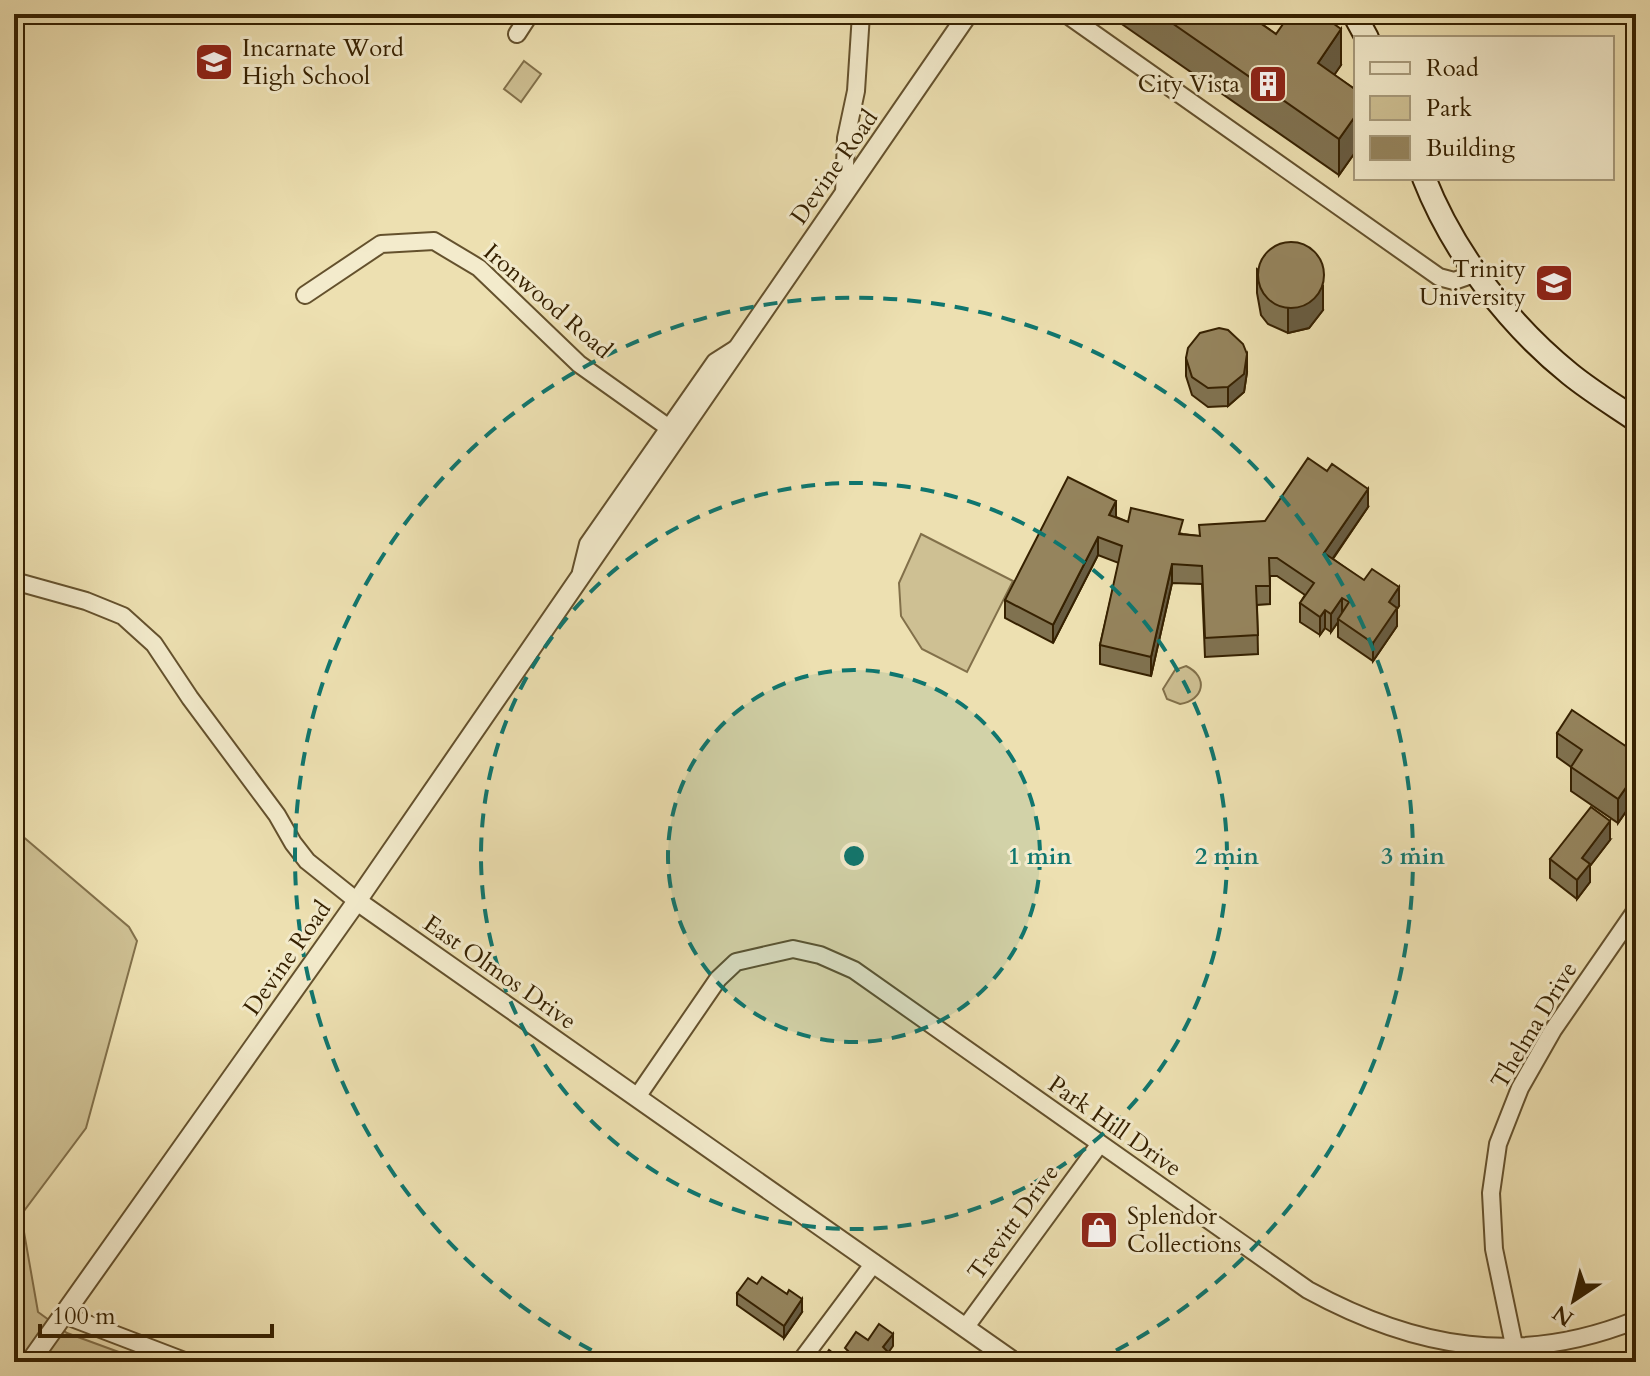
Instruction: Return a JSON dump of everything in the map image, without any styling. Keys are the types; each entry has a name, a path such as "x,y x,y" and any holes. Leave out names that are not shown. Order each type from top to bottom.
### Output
{"main road":[{"path":"1354,14 1366,36"},
{"path":"1425,180 1452,234 1477,273 1529,336 1571,374 1636,420"}],"street":[{"path":"517,34 530,14"},
{"path":"844,194 846,138 856,91 861,14"},
{"name":"Devine Road","path":"30,1362 357,901 968,14"},
{"path":"1066,14 1439,277 1454,281 1477,273"},
{"name":"Ironwood Road","path":"305,295 381,244 434,241 479,268 579,364 669,428"},
{"name":"Devine Road","path":"579,580 588,544 715,362 739,347"},
{"name":"East Olmos Drive","path":"14,581 86,601 123,616 154,644 307,861 357,901 1014,1362"},
{"name":"Thelma Drive","path":"1521,1362 1514,1345 1494,1249 1491,1193 1498,1144 1520,1088 1553,1030 1636,910"},
{"name":"Park Hill Drive","path":"637,1097 718,979 736,962 793,949 820,955 854,970 1099,1145 1308,1290 1344,1310 1421,1338 1495,1348 1541,1346 1583,1338 1636,1320"},
{"name":"Trevitt Drive","path":"965,1328 1099,1145"},
{"path":"800,1362 874,1263"},
{"path":"64,1315 187,1362"}],"green space":[{"path":"524,61 541,74 521,102 504,89"},
{"path":"921,534 1013,581 967,672 922,649 901,616 899,583"},
{"path":"1186,666 1198,676 1201,688 1194,698 1180,704 1167,699 1163,689 1175,670"},
{"path":"14,829 129,927 137,941 86,1128 21,1215 38,1312 67,1333 146,1362 14,1362"}],"building":[{"path":"1159,14 1247,14 1276,34 1290,14 1320,14 1341,29 1318,63 1354,89 1354,118 1339,139"},
{"path":"1291,242 1304,245 1314,252 1321,262 1324,275 1321,288 1314,298 1304,305 1291,308 1278,305 1268,298 1261,288 1258,275 1261,262 1268,252 1278,245"},
{"path":"1219,328 1228,330 1243,344 1247,354 1244,374 1228,387 1208,388 1192,377 1186,358 1188,348 1200,333"},
{"path":"1308,458 1327,471 1332,464 1368,489 1324,553 1364,580 1372,569 1399,587 1389,602 1397,608 1373,643 1338,619 1349,602 1342,598 1331,614 1325,610 1320,617 1300,603 1314,583 1277,558 1269,558 1270,586 1256,586 1258,635 1205,638 1202,566 1172,564 1151,657 1100,645 1122,546 1098,537 1053,625 1005,600 1068,477 1116,501 1109,515 1128,522 1131,508 1183,520 1179,534 1200,536 1199,525 1265,521"},
{"path":"1572,710 1636,753 1636,773 1618,799 1571,767 1582,750 1557,733"},
{"path":"1591,807 1610,821 1582,858 1590,864 1577,880 1550,859"},
{"path":"762,1277 787,1294 789,1290 802,1299 784,1326 737,1293 748,1278 757,1284"},
{"path":"879,1324 893,1334 883,1347 890,1354 884,1362 821,1362 829,1350 842,1360 848,1351 845,1348 856,1332 868,1340"}],"place":[{"name":"Incarnate Word High School","path":"214,62"},
{"name":"City Vista","path":"1268,84"},
{"name":"Trinity University","path":"1554,283"},
{"name":"Splendor Collections","path":"1099,1230"}]}
